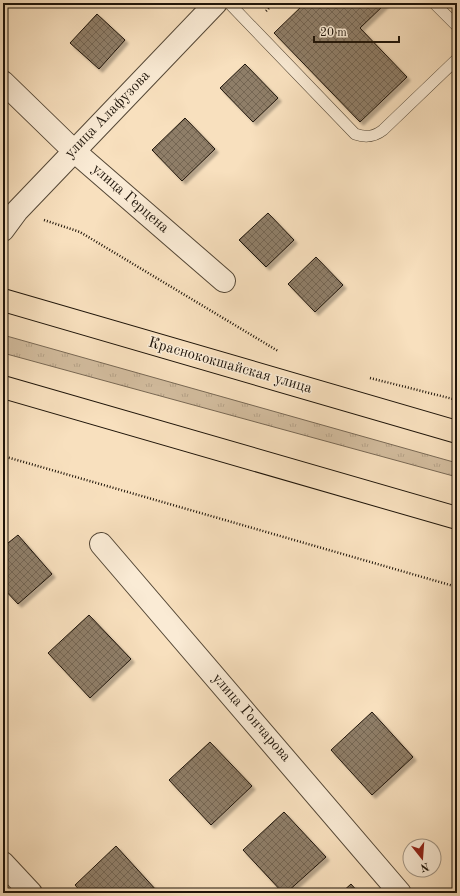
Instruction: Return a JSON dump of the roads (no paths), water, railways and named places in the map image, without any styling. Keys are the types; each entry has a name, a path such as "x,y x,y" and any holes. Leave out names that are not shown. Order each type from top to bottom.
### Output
{"main road":[{"name":"Краснококшайская улица","path":"3,300 457,432"},
{"path":"3,387 457,518"}],"street":[{"name":"улица Алафузова","path":"3,230 17,211 216,3"},
{"name":"улица Герцена","path":"3,82 74,151 224,281"},
{"name":"улица Гончарова","path":"101,544 400,893"},
{"path":"3,863 31,893"}],"lane":[{"path":"229,3 356,134 362,137 373,136 383,130 457,59"},
{"path":"434,3 457,26"}]}
